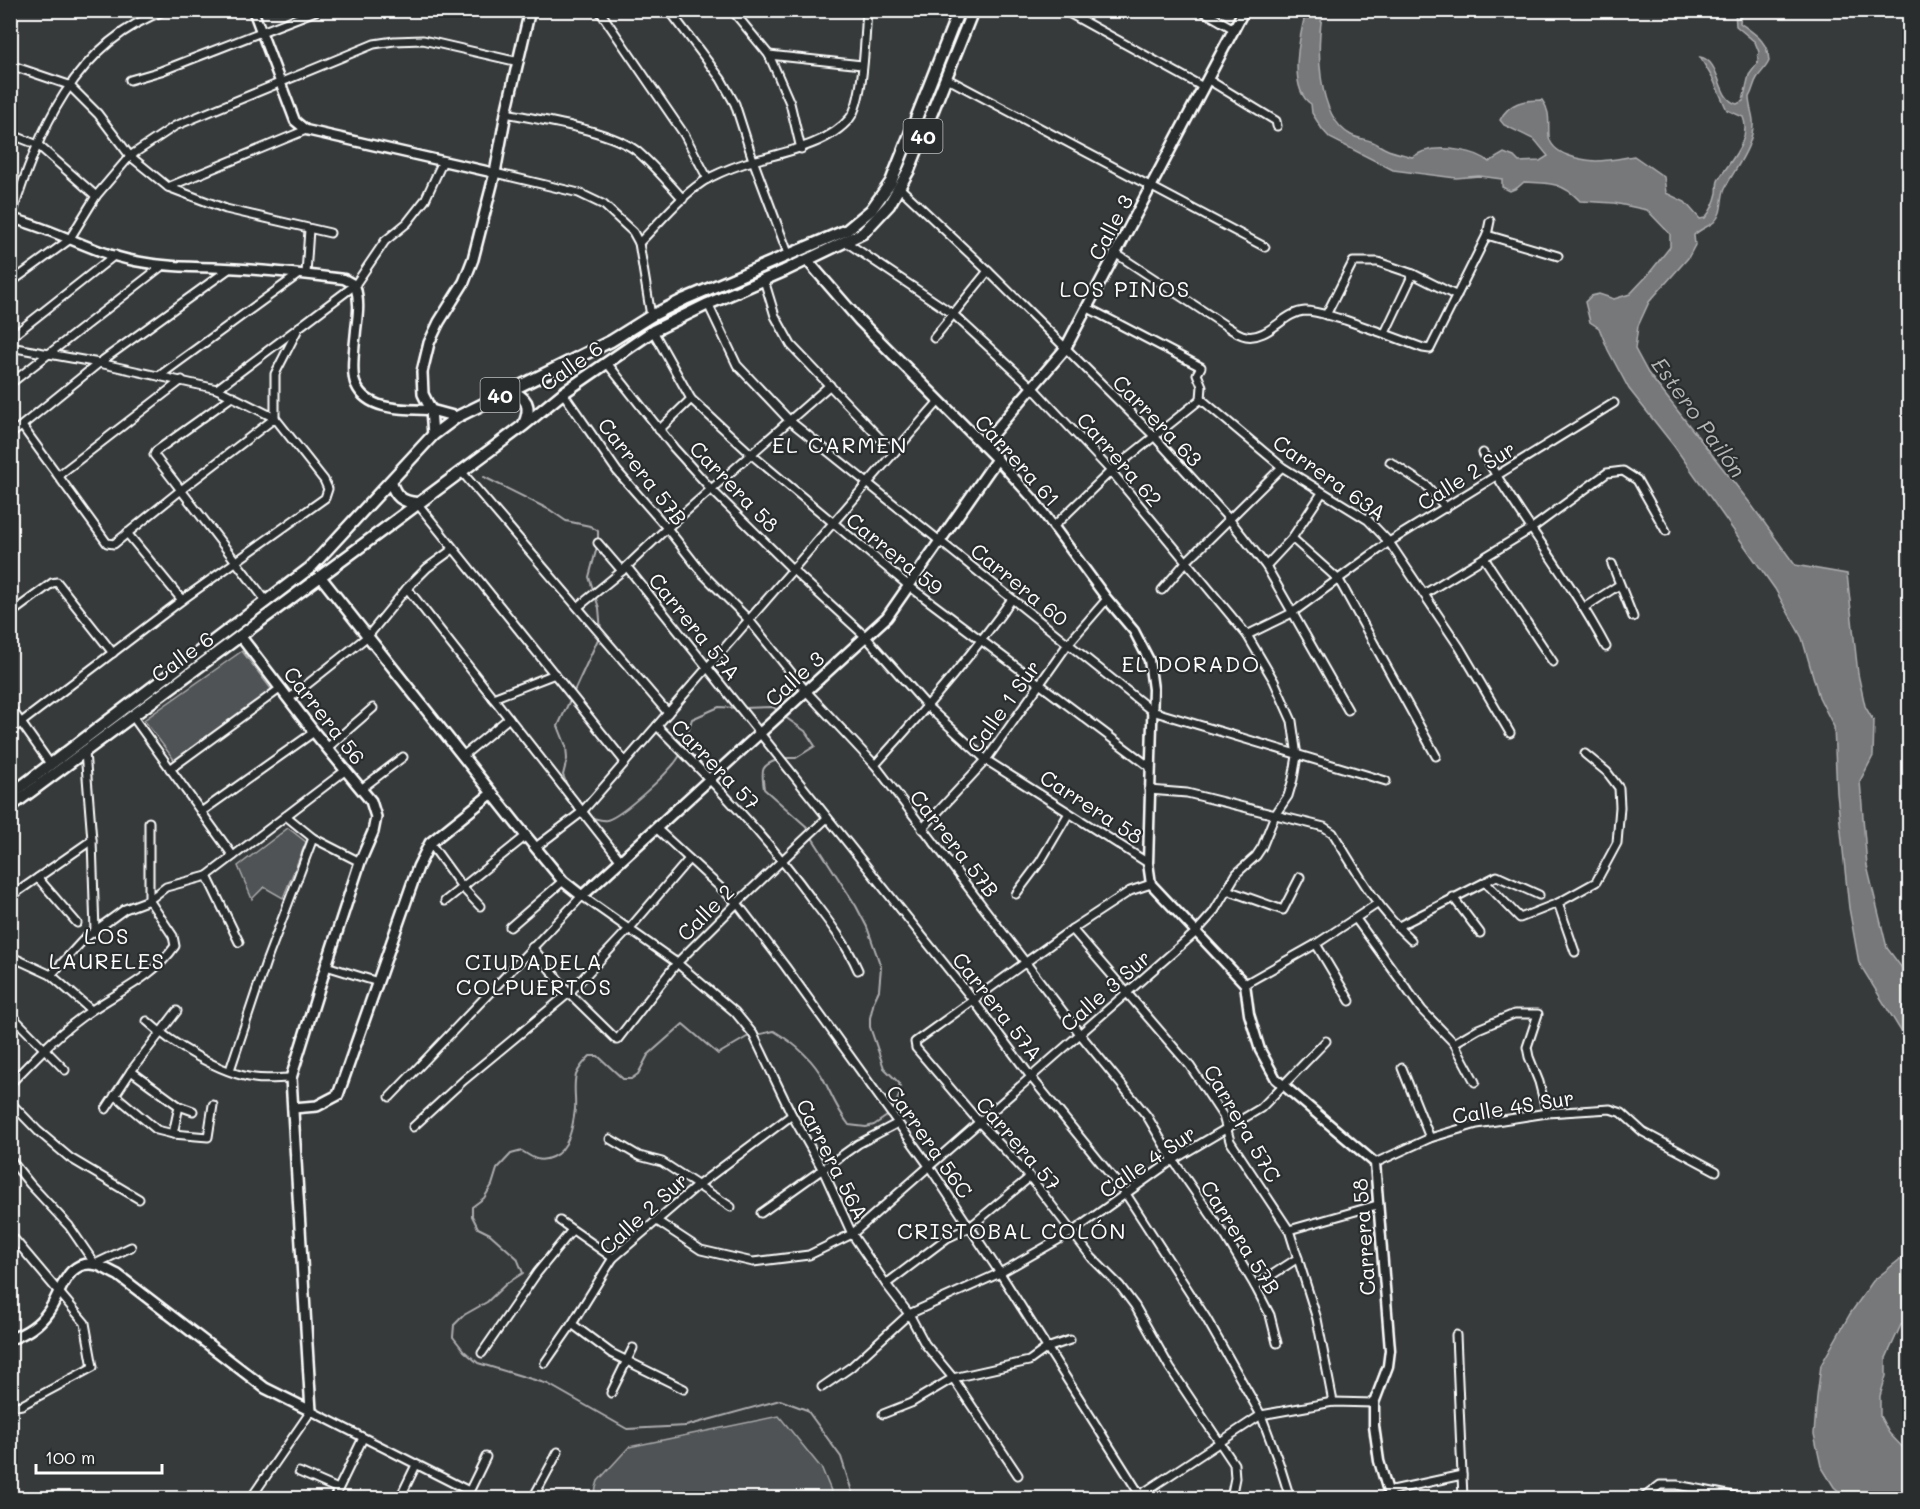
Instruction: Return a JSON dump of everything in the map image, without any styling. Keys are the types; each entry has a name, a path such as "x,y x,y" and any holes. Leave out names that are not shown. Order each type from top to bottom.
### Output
{"highway":[{"name":"Calle 6","path":"10,795 310,568 433,435 457,417 611,341 651,316 685,299 847,230 871,210 891,183 960,10"},
{"name":"Calle 6","path":"10,807 241,637 524,425 563,393 653,331 863,233 889,205 900,188 973,10"},
{"path":"508,391 519,394 527,402 529,414 524,425"},
{"path":"391,482 393,491 399,498 407,503 417,503"}],"main road":[{"path":"433,435 431,410 423,394 422,372 429,343 464,282 473,259 495,173 506,113 530,10"},
{"name":"Calle 3","path":"983,445 1065,349 1244,10"},
{"name":"Carrera 61","path":"807,260 859,320 997,459"},
{"path":"431,410 457,417"},
{"name":"Calle 3","path":"582,896 887,617 997,459"},
{"path":"320,576 464,755 491,794 563,881 582,896"},
{"name":"Carrera 56","path":"241,637 314,732 371,801 376,817 373,832 360,862"},
{"path":"293,1108 316,1106 338,1095 417,867 430,843 491,794"},
{"path":"310,1411 291,1078 360,862"},
{"path":"10,1339 27,1333 48,1313 66,1275 79,1267 95,1264 118,1275 265,1388 310,1411"}],"street":[{"path":"166,10 149,16 124,31 98,51 69,85 38,145 11,218 134,261 162,266 229,268 344,279 355,285 360,299 353,359 355,384 365,398 376,404 392,408 431,410"},
{"path":"254,10 295,121 306,130 579,193 604,205 633,232 639,243 651,316"},
{"path":"130,80 262,34 318,10"},
{"path":"599,10 684,134 708,179"},
{"path":"669,10 721,79 735,104 789,256"},
{"path":"732,10 769,55 790,103 801,149"},
{"path":"639,243 683,199 708,179 753,160 801,149 836,130 851,117 858,100 867,10"},
{"path":"1063,10 1205,83 1276,122 1277,126"},
{"path":"1201,10 1234,29"},
{"path":"10,284 69,240 96,196 130,156 175,126 374,44 423,40 519,62"},
{"path":"769,55 862,65"},
{"path":"10,65 69,85 98,114 130,156 168,187 226,209 330,233"},
{"path":"946,78 1265,247"},
{"path":"506,113 562,124 606,136 637,151 683,199"},
{"path":"168,187 306,130"},
{"path":"10,134 38,145 96,196"},
{"path":"217,389 355,285 386,241 407,224 425,200 443,161"},
{"name":"Carrera 63","path":"900,188 988,271 1153,435 1229,519 1266,566 1348,710"},
{"path":"1115,253 1217,321 1244,336 1252,336 1269,329 1294,314 1304,311 1326,315 1430,349 1487,235 1491,221"},
{"path":"159,375 302,274 309,229"},
{"path":"1487,235 1558,256"},
{"name":"Carrera 62","path":"846,242 953,314 1033,388 1111,471 1247,635 1274,681 1292,721 1297,756"},
{"path":"10,338 115,255"},
{"path":"1326,315 1353,262 1378,262 1413,274 1457,296"},
{"path":"10,384 162,266"},
{"path":"10,435 99,363 229,268"},
{"path":"934,338 988,271"},
{"path":"1385,333 1413,274"},
{"path":"764,280 775,316 791,345 894,453"},
{"name":"Carrera 60","path":"708,304 737,365 790,421 1152,711 1386,781"},
{"path":"1053,527 1111,471 1153,435 1201,399 1202,386 1197,374 1201,367 1088,308"},
{"path":"275,418 275,374 299,327"},
{"name":"Carrera 59","path":"653,331 692,399 752,455 909,586 1150,767"},
{"path":"10,347 182,380 217,389 233,396 275,418 324,480 328,489 324,498 182,600 10,731"},
{"name":"Carrera 58","path":"607,363 659,430 712,490 793,570 866,637 928,707 986,760 1148,863 1151,884"},
{"path":"59,475 182,380"},
{"path":"578,607 624,569 667,528 830,385"},
{"name":"Carrera 57B","path":"563,393 617,471 667,528 703,574 749,620 806,691 875,765 922,830 1080,1034 1147,1116 1255,1286 1270,1315 1278,1343"},
{"path":"233,396 156,451 155,458 267,602"},
{"path":"659,430 692,399"},
{"name":"Carrera 63A","path":"1201,399 1282,467 1368,520 1389,542 1460,648 1510,733"},
{"path":"536,847 582,812 939,401"},
{"name":"Calle 2 Sur","path":"1247,635 1292,613 1389,542 1614,403"},
{"path":"22,426 108,543 114,544 275,418"},
{"path":"1483,453 1531,529 1585,607 1606,647"},
{"name":"Carrera 61","path":"997,459 1034,500 1107,599 1134,630 1149,660 1153,689 1148,863"},
{"path":"1390,462 1427,486 1446,508"},
{"path":"1162,590 1186,562 1282,467"},
{"path":"462,471 668,713"},
{"path":"1424,594 1531,529 1607,473 1623,471 1637,480 1666,531"},
{"path":"1266,566 1293,538 1322,493"},
{"path":"417,503 625,762"},
{"path":"127,533 182,600"},
{"path":"1293,538 1339,580 1436,756"},
{"name":"Carrera 57A","path":"598,543 624,569 708,667 1126,1194 1206,1318 1261,1415 1290,1498"},
{"path":"290,698 368,636 407,588 427,568 453,549"},
{"path":"1484,558 1553,662"},
{"path":"1612,564 1633,618"},
{"path":"10,614 52,583 57,582 113,653"},
{"path":"1585,607 1619,585"},
{"path":"407,588 621,861"},
{"path":"875,765 928,707 982,642 1012,599"},
{"name":"Calle 1 Sur","path":"922,830 986,760 1068,644 1107,599"},
{"path":"493,698 555,674"},
{"path":"170,769 281,688"},
{"path":"10,707 51,765"},
{"path":"327,748 373,708"},
{"path":"133,717 233,856"},
{"path":"464,755 509,718"},
{"name":"Carrera 57","path":"657,726 710,779 783,859 850,951 858,970"},
{"path":"201,812 314,732"},
{"path":"85,752 92,840 95,932"},
{"path":"1485,882 1520,918 1558,903 1596,882 1617,843 1619,788 1607,772 1585,754"},
{"name":"Calle 3 Sur","path":"657,1221 701,1250 753,1262 808,1255 852,1233 1195,933 1213,913 1237,873 1256,856 1262,847 1275,815 1288,796 1297,756"},
{"path":"362,789 403,757"},
{"path":"51,975 85,938 125,909 149,900 166,887 207,876 346,770"},
{"path":"1149,790 1187,793 1324,827 1333,833 1377,904 1396,927 1411,940"},
{"path":"1016,894 1040,862 1069,813"},
{"path":"286,816 313,838 360,862"},
{"name":"Calle 2","path":"570,993 617,1040 677,963 736,903 826,818"},
{"path":"10,1084 44,1048 92,1010 135,985 169,955 175,946 173,936 149,900 149,822"},
{"name":"Carrera 56C","path":"656,828 736,903 785,966 929,1166 970,1227 1141,1497"},
{"path":"445,901 526,836"},
{"path":"230,1070 266,962 313,838"},
{"path":"10,897 92,840"},
{"path":"430,843 462,887 480,906"},
{"path":"413,1127 464,1080 570,993 689,859"},
{"path":"207,876 239,942"},
{"path":"1396,927 1497,876 1539,895"},
{"path":"1227,890 1282,910 1300,877"},
{"path":"38,878 77,923"},
{"path":"510,927 563,881"},
{"path":"974,1001 1072,928 1130,891 1151,884 1245,984 1316,944 1377,904"},
{"path":"390,1097 582,896"},
{"name":"Carrera 56A","path":"582,896 677,963 735,1012 753,1034 792,1115 823,1170 852,1233 909,1314 925,1344 953,1378 1018,1475"},
{"path":"1453,897 1480,933"},
{"path":"1558,903 1575,952"},
{"path":"1356,919 1422,1010 1454,1043 1475,1082"},
{"name":"Carrera 57C","path":"1072,928 1190,1066 1223,1116 1230,1141 1289,1230 1317,1319 1333,1402"},
{"path":"1316,944 1350,1001"},
{"path":"532,947 570,993"},
{"path":"10,956 51,975 92,1010"},
{"path":"326,966 378,982"},
{"name":"Carrera 58","path":"1245,984 1249,1014 1260,1050 1276,1079 1375,1163 1390,1350 1388,1366 1374,1403 1375,1438 1389,1495"},
{"name":"Carrera 57","path":"974,1001 917,1038 916,1048 1030,1177 1092,1258 1120,1286 1170,1368 1234,1464 1235,1478 1231,1498"},
{"path":"106,1109 131,1071 177,1011"},
{"path":"10,1014 65,1070"},
{"path":"1454,1043 1478,1029 1514,1014 1538,1014 1527,1047 1547,1113"},
{"path":"147,1021 176,1045 230,1070 254,1078 291,1078"},
{"name":"Calle 4 Sur","path":"822,1387 851,1367 909,1314 1000,1273 1072,1232 1173,1160 1261,1108 1326,1041"},
{"path":"1402,1068 1430,1137"},
{"path":"131,1071 179,1106 193,1111"},
{"path":"115,1095 157,1130 173,1134 208,1137 213,1105"},
{"path":"10,1102 38,1131 70,1158 139,1199"},
{"path":"173,1134 179,1106"},
{"name":"Calle 4S Sur","path":"1375,1163 1430,1137 1477,1124 1547,1113 1610,1109 1622,1113 1643,1132 1716,1171"},
{"name":"Calle 2 Sur","path":"545,1363 613,1258 697,1186 792,1115"},
{"path":"761,1213 858,1144 898,1123"},
{"path":"610,1139 639,1156 662,1162 731,1207"},
{"path":"10,1159 69,1226 95,1264 130,1247"},
{"path":"886,1284 947,1239 970,1227 1030,1177"},
{"path":"1289,1230 1377,1205"},
{"path":"560,1221 613,1258"},
{"path":"482,1353 537,1273 573,1230"},
{"path":"10,1234 85,1323 93,1367 22,1405 10,1407"},
{"path":"1255,1286 1298,1258"},
{"path":"572,1324 611,1353 684,1389"},
{"path":"1456,1335 1463,1498"},
{"path":"883,1414 911,1403 953,1378 1029,1361 1047,1348 1070,1340"},
{"path":"611,1393 633,1348"},
{"path":"1141,1497 1261,1415 1333,1402 1374,1403"},
{"path":"251,1498 310,1411 416,1465 467,1495 486,1457"},
{"path":"334,1498 363,1438"},
{"path":"533,1498 558,1452"},
{"path":"400,1498 416,1465"},
{"path":"299,1472 338,1489"},
{"path":"1389,1495 1462,1475"},
{"path":"1643,1498 1660,1485 1677,1485 1744,1498"}],"shaded area":[{"path":"1306,11 1323,11 1320,60 1325,96 1339,126 1351,135 1412,157 1425,151 1450,149 1468,152 1489,162 1504,153 1519,162 1540,161 1548,156 1535,140 1504,125 1500,120 1508,109 1518,103 1542,100 1548,113 1549,136 1555,148 1575,158 1596,161 1634,156 1664,177 1666,193 1685,202 1700,219 1705,218 1712,206 1717,193 1718,181 1742,142 1745,125 1743,117 1727,110 1700,57 1712,65 1725,95 1737,104 1743,101 1749,75 1757,64 1759,52 1755,42 1736,26 1735,11 1741,11 1740,23 1756,35 1766,48 1769,61 1756,80 1749,97 1753,120 1751,138 1725,188 1721,210 1712,224 1694,235 1695,245 1688,258 1649,302 1638,326 1635,349 1648,373 1750,503 1795,565 1847,574 1858,674 1865,706 1874,722 1873,756 1860,781 1867,866 1887,948 1902,968 1903,977 1909,986 1909,1044 1859,963 1849,908 1837,793 1834,727 1819,697 1802,638 1775,589 1674,446 1629,389 1599,328 1590,322 1585,302 1591,296 1599,294 1614,299 1630,294 1670,247 1670,234 1647,210 1614,203 1580,201 1567,190 1548,183 1524,182 1510,191 1502,187 1502,179 1479,176 1456,178 1393,170 1330,138 1312,113 1311,104 1299,86 1297,60"},
{"path":"242,651 272,690 175,761 144,720"},
{"path":"288,828 306,842 283,898 264,887 252,899 238,866"},
{"path":"1909,1252 1909,1316 1901,1325 1886,1358 1886,1376 1880,1396 1880,1416 1889,1433 1909,1454 1909,1498 1846,1498 1834,1487 1821,1466 1814,1434 1821,1365 1850,1314 1873,1281"},
{"path":"779,1416 822,1469 834,1498 593,1498 598,1481 629,1447"}],"waterway":[{"path":"484,477 550,510 566,521 590,526 598,531 598,541"},
{"path":"597,547 589,577 599,608 601,631"},
{"path":"569,790 563,775 567,759 566,746 558,726 599,637"},
{"path":"683,748 692,719 719,707 737,708"},
{"path":"743,708 773,707 778,711"},
{"path":"782,715 805,731 815,746 796,758 783,758"},
{"path":"574,797 584,805 593,818 607,820 624,810 647,791 681,753"},
{"path":"777,760 764,767 764,789 809,831"},
{"path":"811,836 856,906 867,927 881,967 879,990 874,1001 870,1027 884,1068 899,1083 901,1091 890,1114 874,1125 866,1127 849,1125 809,1058 774,1031 747,1037 718,1054 683,1024 648,1055 638,1074 631,1079 623,1079 598,1056 590,1056 576,1075 573,1123 562,1149 558,1154 543,1160 533,1158 522,1151 511,1154 497,1169 492,1185 484,1198 472,1207 472,1216 478,1228 490,1234 517,1258 523,1273 506,1284 487,1302 464,1315 454,1325 453,1337 478,1363 548,1384 627,1429 686,1426 780,1400 807,1410 841,1457 854,1498"}],"district":[{"name":"LOS PINOS","path":"1125,288"},
{"name":"EL CARMEN","path":"840,444"},
{"name":"EL DORADO","path":"1191,663"},
{"name":"LOS LAURELES","path":"107,948"},
{"name":"CIUDADELA COLPUERTOS","path":"534,974"},
{"name":"CRISTOBAL COLÓN","path":"1012,1230"}],"water label":[{"name":"Estero Pailón","path":"1699,417"}]}
